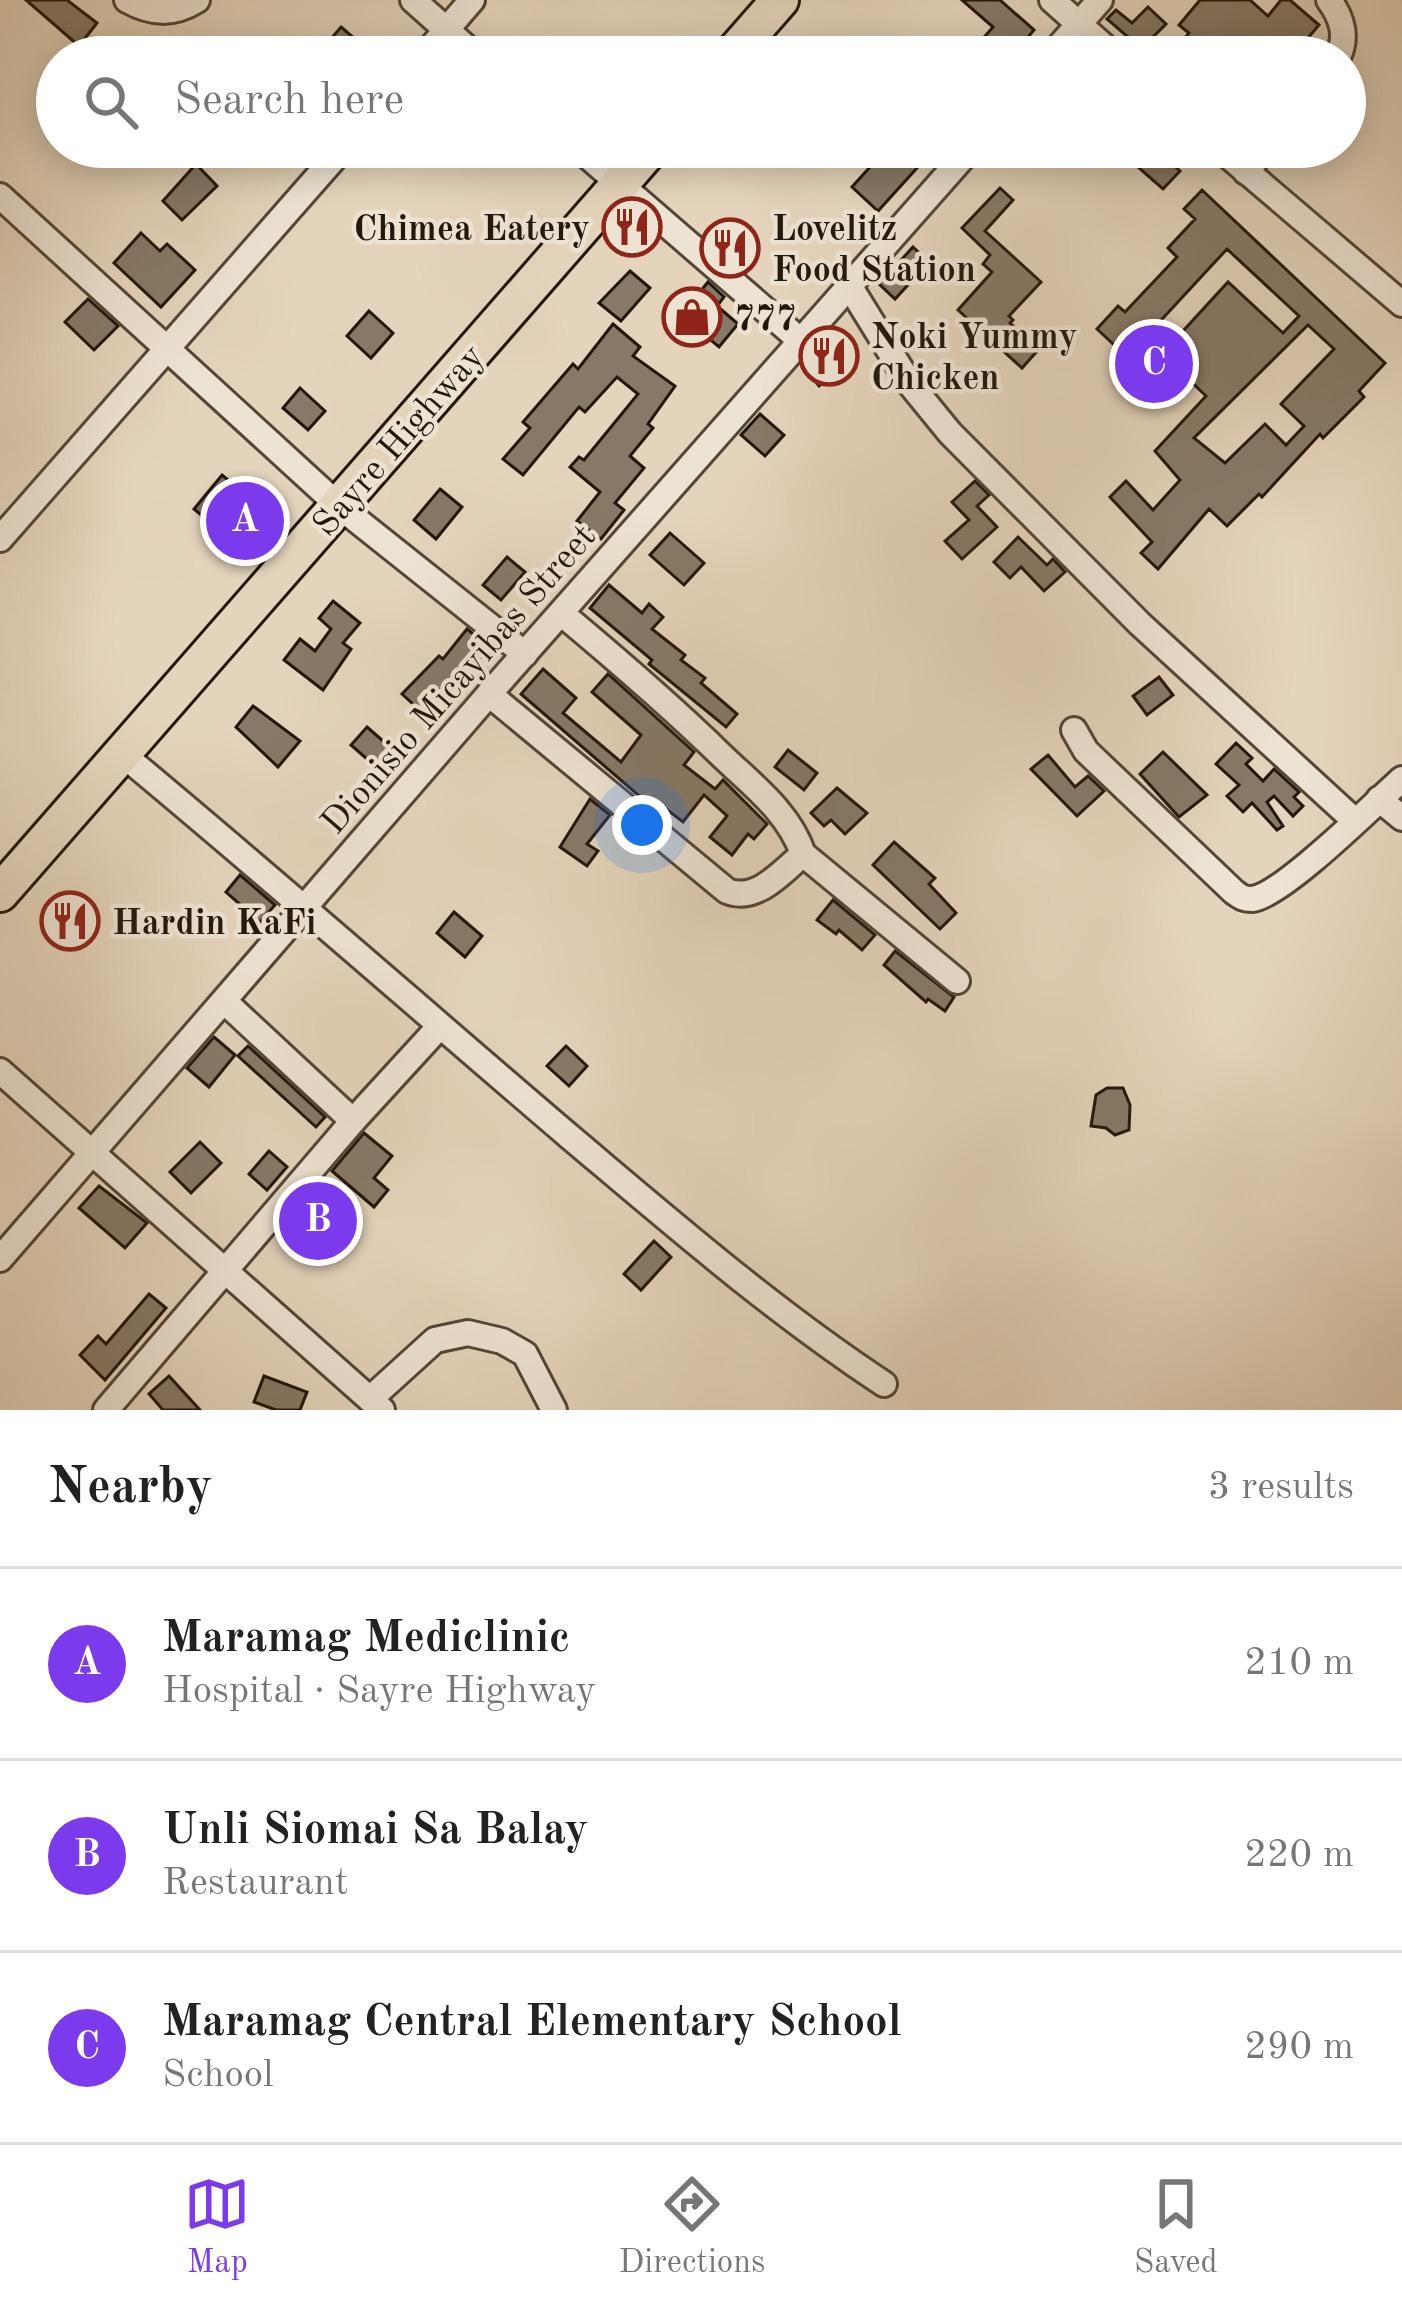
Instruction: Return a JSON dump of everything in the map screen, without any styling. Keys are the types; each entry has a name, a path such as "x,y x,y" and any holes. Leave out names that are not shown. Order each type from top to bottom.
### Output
{"highway":[{"path":"748,36 780,0"},
{"name":"Sayre Highway","path":"0,893 633,168"}],"street":[{"path":"128,0 154,12 185,8 197,0"},
{"path":"413,0 454,36"},
{"path":"442,36 472,0"},
{"path":"1052,0 1092,36"},
{"path":"1068,36 1100,0"},
{"path":"1329,0 1344,36"},
{"path":"0,539 325,168"},
{"path":"601,168 801,341"},
{"name":"Dionisio Micayibas Street","path":"0,1259 489,694 954,168"},
{"path":"1242,168 1402,304"},
{"path":"1246,172 1249,168"},
{"path":"0,196 339,506 525,654"},
{"path":"850,287 910,384 950,433 1140,624 1355,821"},
{"path":"561,613 653,690 780,811 803,854 957,981"},
{"path":"489,694 727,891 738,896 763,887 803,854"},
{"path":"1074,730 1086,751 1240,897 1262,896 1314,859 1402,779"},
{"path":"122,753 746,1286 884,1384"},
{"path":"1379,799 1402,818"},
{"path":"224,1001 353,1121"},
{"path":"106,1410 440,1026"},
{"path":"0,1071 376,1405 435,1340 468,1333 502,1341 525,1354 554,1410"}],"building":[{"path":"26,0 67,0 97,23 87,36 67,36"},
{"path":"962,0 1000,0 1034,30 1029,36 985,36 993,27"},
{"path":"1200,0 1250,0 1268,16 1281,0 1290,0 1319,25 1310,36 1186,36 1189,33 1179,25"},
{"path":"1148,7 1166,24 1154,36 1127,36 1107,19 1116,10 1132,23"},
{"path":"192,168 200,168 217,186 182,220 163,201"},
{"path":"869,168 917,168 878,211 852,187"},
{"path":"1139,168 1177,168 1180,171 1163,189"},
{"path":"1000,188 1013,200 985,231 1041,282 1009,316 1010,323 1039,349 1022,368 958,310 992,272 983,264 990,255 962,228"},
{"path":"1202,190 1385,363 1359,391 1364,397 1323,438 1320,434 1262,497 1259,494 1227,526 1209,509 1158,569 1141,553 1152,542 1110,497 1126,481 1153,510 1180,480 1155,451 1206,396 1162,354 1228,282 1283,333 1299,316 1227,249 1127,357 1097,329 1118,306 1125,312 1177,257 1168,248 1195,219 1184,209","holes":["1308,325 1334,349 1281,404 1304,426 1286,445 1265,424 1225,463 1194,438"]},
{"path":"141,233 160,251 167,244 195,270 161,307 114,263"},
{"path":"913,247 929,262 895,299 879,284"},
{"path":"630,271 650,288 621,321 599,303"},
{"path":"708,282 724,297 717,306 738,324 719,347 681,315"},
{"path":"88,299 118,326 94,350 65,322"},
{"path":"369,311 393,333 371,358 347,336"},
{"path":"613,324 640,347 633,356 675,386 648,424 653,428 630,456 644,468 615,503 624,510 601,539 577,521 600,492 570,467 579,457 584,460 638,394 617,377 585,412 579,407 523,475 503,459 530,428 523,422 573,364 578,369"},
{"path":"818,348 823,354 832,348 846,366 819,386 805,368"},
{"path":"300,388 325,411 308,430 283,408"},
{"path":"760,414 784,435 765,456 741,435"},
{"path":"222,475 253,501 225,535 194,509"},
{"path":"975,481 989,495 977,506 997,527 962,559 945,541 969,520 952,502"},
{"path":"440,489 462,507 436,539 414,520"},
{"path":"670,533 704,563 684,585 650,555"},
{"path":"1018,537 1047,565 1053,559 1065,572 1044,591 1021,567 1010,578 994,562"},
{"path":"507,557 525,572 501,600 483,585"},
{"path":"609,585 642,613 649,604 663,617 652,629 685,655 681,660 705,678 701,683 737,714 726,727 590,608"},
{"path":"333,601 360,623 343,643 351,649 323,690 284,660 300,639 315,651 331,629 319,618"},
{"path":"467,629 490,648 425,715 402,694 439,656 443,659"},
{"path":"543,669 576,698 563,713 621,762 641,735 592,692 608,674 694,752 684,765 715,789 723,780 767,824 754,839 748,834 732,855 710,837 727,816 704,795 683,822 656,801 652,807 521,694"},
{"path":"1159,677 1173,695 1147,715 1133,696"},
{"path":"253,706 300,741 278,767 236,727"},
{"path":"367,727 391,748 375,766 351,745"},
{"path":"1236,743 1252,758 1246,764 1263,781 1274,769 1299,792 1294,797 1303,806 1293,816 1274,796 1267,802 1283,826 1277,830 1252,803 1243,812 1227,796 1239,785 1216,764"},
{"path":"788,750 817,773 804,790 775,767"},
{"path":"1163,752 1207,795 1179,817 1140,774"},
{"path":"1048,755 1075,787 1088,776 1104,791 1077,816 1031,769"},
{"path":"837,788 867,813 845,834 831,820 824,826 811,813"},
{"path":"590,799 610,815 587,844 598,851 587,866 560,847"},
{"path":"894,842 935,878 929,884 956,913 940,929 873,865"},
{"path":"240,875 275,905 260,922 226,892"},
{"path":"833,900 875,935 862,950 839,930 836,934 817,920"},
{"path":"454,912 482,936 465,957 437,933"},
{"path":"895,951 954,997 945,1011 926,1002 884,965"},
{"path":"214,1037 235,1055 209,1087 187,1068"},
{"path":"248,1046 325,1117 316,1127 238,1056"},
{"path":"566,1046 587,1066 569,1086 547,1066"},
{"path":"1107,1088 1123,1088 1130,1105 1129,1130 1115,1135 1091,1126 1096,1095"},
{"path":"364,1133 392,1156 374,1178 388,1190 374,1207 332,1171"},
{"path":"200,1142 221,1163 191,1193 170,1172"},
{"path":"269,1151 287,1167 267,1190 249,1174"},
{"path":"99,1186 147,1223 125,1248 79,1208"},
{"path":"654,1241 671,1257 641,1290 624,1274"},
{"path":"149,1294 166,1308 105,1380 80,1355 98,1336 106,1344"},
{"path":"169,1376 200,1410 163,1410 149,1394"},
{"path":"264,1376 307,1392 300,1410 276,1410 254,1402"}],"place":[{"name":"Chimea Eatery","path":"632,227"},
{"name":"Lovelitz Food Station","path":"730,248"},
{"name":"777","path":"692,317"},
{"name":"Noki Yummy Chicken","path":"829,356"},
{"name":"Maramag Central Elementary School","path":"1154,364"},
{"name":"Maramag Mediclinic","path":"245,521"},
{"name":"Hardin KaFi","path":"70,921"},
{"name":"Unli Siomai Sa Balay","path":"318,1221"}]}
